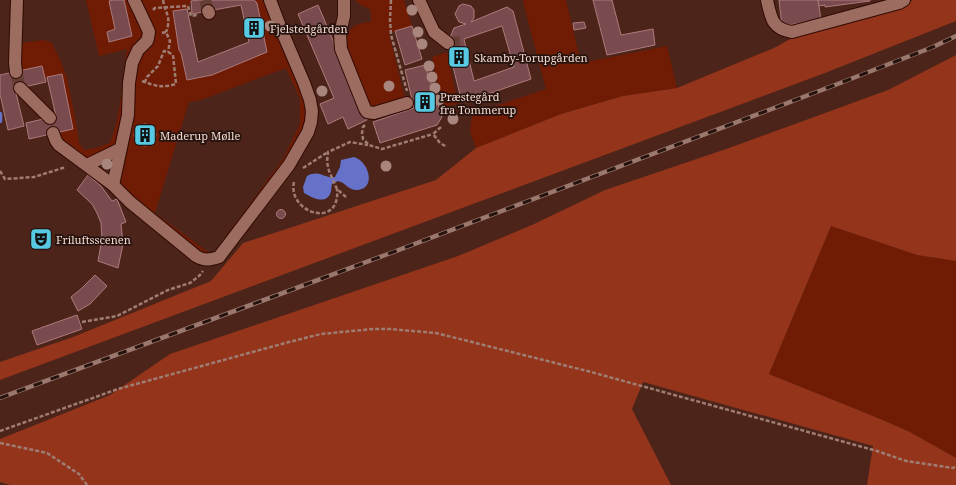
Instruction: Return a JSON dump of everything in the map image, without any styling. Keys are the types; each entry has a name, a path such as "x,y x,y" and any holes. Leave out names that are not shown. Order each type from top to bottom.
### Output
{"street":[{"path":"16,72 17,0"},
{"path":"113,186 128,115 129,83 132,63 138,50 147,41 149,32 134,0"},
{"path":"53,133 59,145 113,186 130,202 196,256 202,260 219,257 289,165 308,132 311,122 312,111 310,100 280,29 270,0"},
{"path":"344,0 344,16 340,34 341,49 365,109 367,112 371,113 407,103"},
{"path":"419,0 434,32 448,43"},
{"path":"767,0 771,19 783,31 792,32 899,3 904,0"},
{"path":"20,88 50,118"},
{"path":"87,165 120,149"}],"path":[{"path":"163,0 168,13 169,25 166,32"},
{"path":"391,0 391,35 408,98 407,103"},
{"path":"149,12 155,8 188,6 191,16 208,12"},
{"path":"139,76 140,80 153,86 168,87 176,84 173,54 164,51 158,66 147,77 145,82"},
{"path":"369,145 363,139 362,133 363,127 370,120 371,113"},
{"path":"300,171 328,152 350,142 382,149 433,134 441,127"},
{"path":"433,134 440,143 447,147"},
{"path":"296,176 293,183 294,195 303,207 313,213 321,214 328,212 333,207 336,200 337,189 327,162 328,152"},
{"path":"0,171 5,179 34,177 73,166 87,165"},
{"path":"337,189 346,197"},
{"path":"82,322 117,316 168,290 190,283 200,275 205,268 206,260"},
{"path":"0,431 118,390 289,342 321,334 373,329 390,329 436,333 591,372 877,451 906,461 952,468 956,466"},
{"path":"0,443 47,453 78,474 87,485"}],"shaded area":[{"path":"86,0 113,0 109,1 115,29 107,32 109,42 132,36 124,0 130,0 144,30 126,101 118,146 88,158 84,158 63,145 57,133 73,129 62,74 45,78 42,66 19,71 19,43 44,40 52,43 67,78 79,143 84,150 110,143 119,109 127,49 99,56"},
{"path":"137,0 199,0 191,1 187,9 173,12 179,50 187,80 212,75 267,52 257,3 254,0 266,0 305,93 308,121 286,163 214,256 199,254 121,186 120,181 136,59 150,45","holes":["286,68 300,99 300,124 283,159 212,255 155,213 189,102 201,100","144,123 152,125 157,134 155,142 148,146 138,143 134,134 137,127"]},
{"path":"355,0 404,0 412,26 389,33 405,99 371,110 344,41 351,29 361,23 371,22 369,8 362,6"},
{"path":"523,0 566,0 581,63 667,46 677,88 623,96 561,114 476,148 470,132 472,114 546,89"},
{"path":"913,0 956,0 956,21 825,73 0,380 0,362 73,337 211,281 243,243 436,180 476,148 561,114 623,96 677,88 774,48 792,38 900,7"},
{"path":"447,52 458,104 443,107 432,57"},
{"path":"956,55 956,261 917,255 831,226 769,374 910,432 956,458 956,485 867,485 873,446 643,382 632,409 671,485 10,485 0,482 0,439 110,395 170,354 458,256 532,225 605,190 729,148 888,90"},
{"path":"831,226 917,255 956,261 956,458 910,432 769,374"}],"water":[{"path":"354,157 364,164 369,176 369,181 362,189 355,190 338,181 332,184 331,193 325,199 321,200 314,198 304,193 303,187 307,176 315,173 328,177 335,177 340,167 341,160"}],"building":[{"path":"124,0 132,36 109,42 107,32 115,29 109,1"},
{"name":"Fjelstedgården","path":"254,0 257,3 267,52 212,75 187,80 179,50 173,11 187,9 198,62 249,42 241,5 192,14 191,1"},
{"path":"593,0 612,0 621,35 653,29 655,45 607,55"},
{"path":"779,0 818,0 821,20 782,26"},
{"path":"818,0 870,1 825,7 825,5 819,6"},
{"name":"Skamby-Torupgården","path":"463,4 471,6 474,10 474,18 471,22 507,7 513,11 531,79 465,102 461,99 448,46 454,28 466,24 459,22 455,14 459,6","holes":["502,26 514,67 474,81 464,39"]},
{"path":"318,5 367,120 348,129 343,117 328,124 320,104 334,98 298,14"},
{"path":"584,22 586,28 574,30 573,23"},
{"path":"412,26 422,59 405,65 395,31"},
{"name":"Præstegård fra Tommerup","path":"425,65 442,117 437,125 380,143 373,122 414,108 405,70"},
{"path":"42,66 46,82 15,89 24,126 8,130 0,94 0,75"},
{"path":"62,74 73,129 29,139 26,123 56,116 47,77"},
{"name":"Maderup Mølle","path":"141,124 149,124 156,131 156,139 149,146 141,146 134,139 134,131"},
{"path":"88,175 101,186 112,201 117,199 126,222 121,224 123,244 118,268 98,261 102,239 101,223 92,204 77,190"},
{"path":"279,210 283,210 285,214 283,218 279,218 277,216 277,212"},
{"path":"95,275 107,286 90,304 78,311 71,297"},
{"path":"77,315 82,329 37,345 32,331"}],"waterway":[{"path":"0,114 0,121"}],"tunnel":[{"path":"205,0 208,11"},
{"path":"448,43 465,42"},
{"path":"16,72 20,88"}],"railway":[{"path":"0,398 388,254 835,85 933,47 956,36"}],"place":[{"name":"Fjelstedgården","path":"254,28"},
{"name":"Skamby-Torupgården","path":"459,57"},
{"name":"Præstegård fra Tommerup","path":"425,102"},
{"name":"Maderup Mølle","path":"145,135"},
{"name":"Friluftsscenen","path":"41,239"}]}
